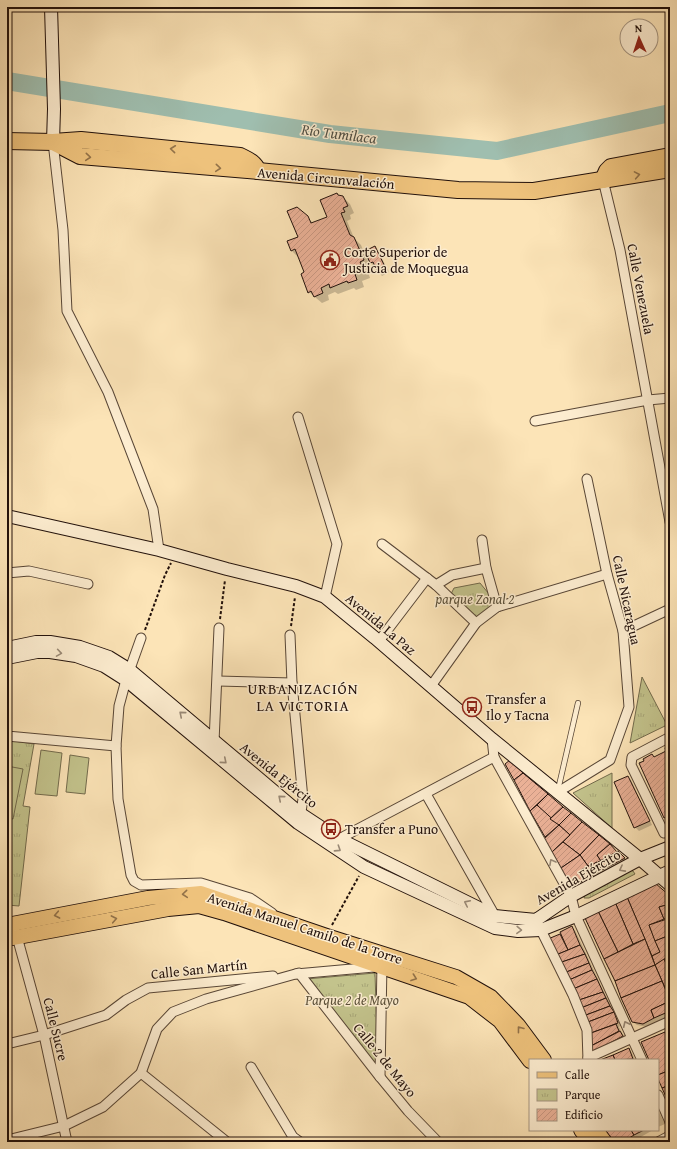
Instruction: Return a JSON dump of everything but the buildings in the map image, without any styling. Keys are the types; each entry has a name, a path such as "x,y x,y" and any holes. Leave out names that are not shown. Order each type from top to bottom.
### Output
{"highway":[{"name":"Avenida Circunvalación","path":"7,141 53,142 81,140 240,156 249,160 255,165 258,171"},
{"name":"Avenida Circunvalación","path":"53,142 80,156 465,191 534,191 670,169"},
{"path":"603,180 607,171 611,167 670,156"}],"main road":[{"path":"51,7 54,110 53,142"},
{"name":"Avenida La Paz","path":"7,516 159,550 296,586 325,597 379,641 492,739 640,859 665,873 670,885"},
{"name":"Avenida Ejército","path":"7,658 37,647"},
{"name":"Avenida Ejército","path":"7,648 37,647 50,652 76,656 128,675 300,819 364,867 518,931 576,916 665,873"},
{"name":"Avenida Ejército","path":"300,819 495,922"},
{"name":"Avenida Ejército","path":"538,925 571,896 640,859 670,847"},
{"name":"Avenida Manuel Camilo de la Torre","path":"11,931 148,898 201,893 327,936 469,997 500,1021 529,1060"},
{"name":"Avenida Manuel Camilo de la Torre","path":"11,931 199,906 383,961 456,977 491,997 518,1025 543,1059"},
{"path":"582,1131 590,1142"},
{"path":"597,1131 605,1142"}],"street":[{"path":"53,142 63,230 67,311 108,392 153,509 159,550"},
{"name":"Calle Venezuela","path":"603,180 620,250 670,522"},
{"path":"535,421 648,400 670,398"},
{"path":"298,417 337,544 325,597"},
{"name":"Calle Nicaragua","path":"558,792 610,760 629,707 623,631 607,574 587,479"},
{"path":"482,540 486,568 497,607"},
{"path":"382,544 436,585 476,623"},
{"path":"436,585 452,575 486,568"},
{"path":"7,573 29,571 88,584"},
{"path":"431,686 476,623 497,607 607,574"},
{"path":"379,641 427,578"},
{"path":"623,631 670,609"},
{"path":"213,746 218,681 219,628"},
{"path":"290,635 292,683 303,799 300,819"},
{"path":"141,638 119,706 116,746 118,799 131,875 134,881 141,885 201,882 250,898 287,922"},
{"path":"218,681 292,683"},
{"path":"7,736 116,746"},
{"path":"670,737 632,757 631,765 664,833 670,830"},
{"path":"492,739 494,757 571,896 576,916 642,1059"},
{"path":"339,839 494,757"},
{"path":"426,794 495,922"},
{"path":"538,925 573,995 587,1030 588,1059 670,1021"},
{"name":"Calle Sucre","path":"11,931 44,1035 67,1142"},
{"path":"380,1077 383,961"},
{"name":"Calle San Martín","path":"7,1044 44,1035 106,1015 126,1000 148,988 299,973 383,961"},
{"path":"7,1140 64,1126 103,1107 141,1073 157,1028 173,1012 206,999 299,973"},
{"name":"Calle 2 de Mayo","path":"299,973 380,1077 432,1140"},
{"path":"251,1067 294,1140"},
{"path":"141,1073 227,1142"},
{"path":"659,1097 670,1122"}],"lane":[{"path":"558,792 578,703"},
{"path":"653,1142 670,1133"}],"path":[{"path":"141,638 165,575 175,555"},
{"path":"219,628 227,569"},
{"path":"290,635 296,586"},
{"path":"327,936 364,867"}],"green space":[{"name":"parque Zonal 2","path":"480,583 489,594 494,609 479,619 449,598 454,588"},
{"path":"642,677 667,725 630,743"},
{"path":"7,740 34,744 23,806 30,807 19,906 7,905"},
{"path":"41,750 62,753 57,796 35,794"},
{"path":"70,755 89,758 85,794 66,792"},
{"path":"7,766 23,769 13,819 7,818"},
{"path":"612,773 612,828 573,793"},
{"path":"630,870 635,874 589,898 584,898 585,894"},
{"name":"Parque 2 de Mayo","path":"375,973 378,1071 306,979"}],"waterway":[{"name":"Río Tumilaca","path":"7,81 330,134 497,151 670,113"}],"place":[{"name":"Corte Superior de Justicia de Moquegua","path":"330,260"},
{"name":"Transfer a Ilo y Tacna","path":"472,707"},
{"name":"Transfer a Puno","path":"331,829"}],"district":[{"name":"URBANIZACIÓN LA VICTORIA","path":"303,698"}]}
